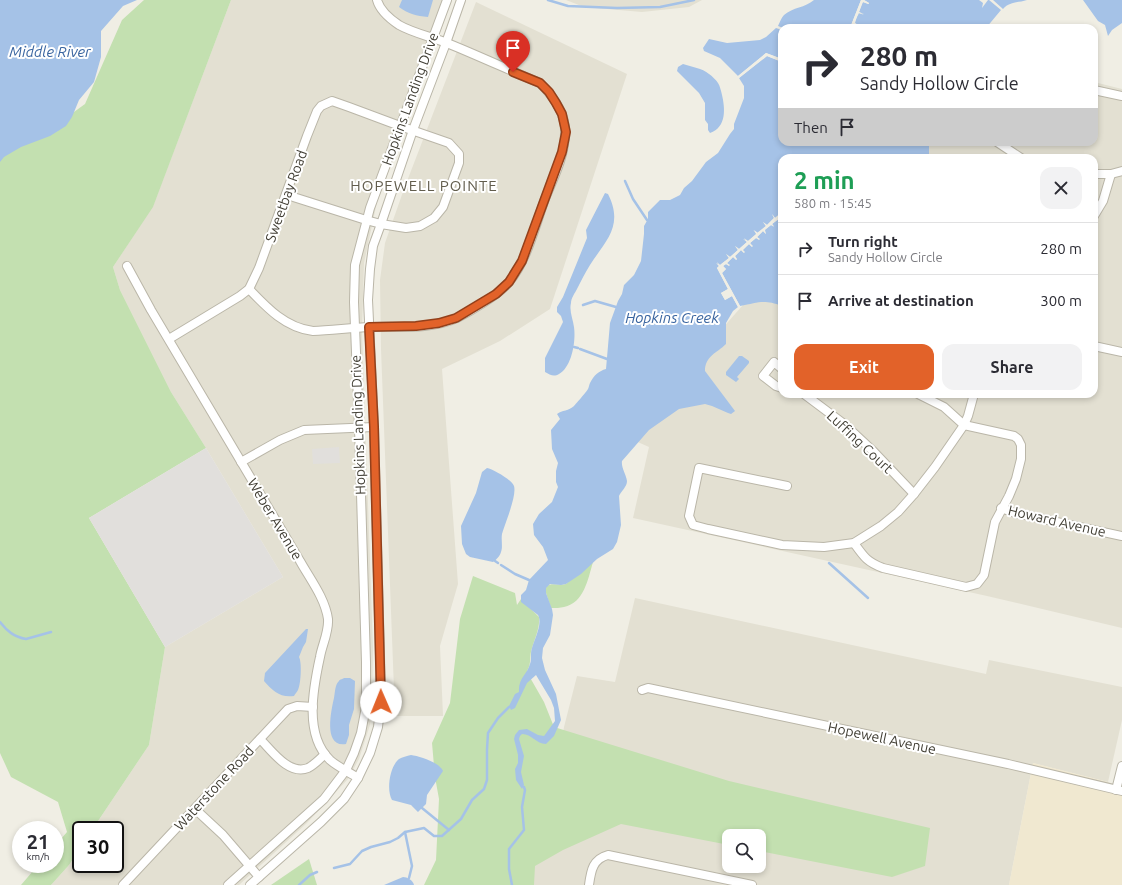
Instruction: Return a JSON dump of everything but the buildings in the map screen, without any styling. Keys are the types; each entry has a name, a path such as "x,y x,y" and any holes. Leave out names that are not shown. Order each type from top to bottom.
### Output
{"street":[{"path":"249,289 271,311 288,324 297,328 313,331 369,327 416,326 439,323 456,318 496,294 509,282 522,261 562,152 566,132 562,114 556,103 549,92 540,83 446,43 400,26 384,12 377,0"},
{"name":"Hopkins Landing Drive","path":"228,885 324,800 346,770 361,733 366,707 359,427 354,302 355,265 366,220 447,0"},
{"name":"Hopkins Landing Drive","path":"250,885 322,822 344,799 358,778 370,752 378,726 381,702 374,427 368,300 370,269 374,246 412,130 461,0"},
{"path":"1098,91 1122,96"},
{"name":"Sweetbay Road","path":"169,339 249,289 259,268 287,195 307,136 317,111 321,106 332,101 449,143 459,154 457,170 443,207 434,218 420,226 406,228 381,224 287,195"},
{"path":"1004,146 1015,154"},
{"path":"1098,174 1110,174 1122,171"},
{"path":"1098,209 1103,201 1110,174"},
{"name":"Weber Avenue","path":"127,266 151,310 304,567 323,602 328,620 327,631 320,657 313,707 313,729 325,754 337,765 358,778"},
{"path":"1098,347 1122,352"},
{"path":"778,365 774,362 763,376 778,387"},
{"name":"Luffing Court","path":"809,398 844,424 874,452 914,494"},
{"path":"926,398 944,407 964,425"},
{"path":"786,486 699,468 689,516 693,525 782,545 824,547 854,543 881,526 898,512 914,494 964,425 973,398"},
{"name":"Howard Avenue","path":"964,425 1014,436 1018,439 1021,445 1021,459 1016,479 1009,496 1001,508 1015,513 1122,536"},
{"path":"241,462 280,440 304,430 374,427"},
{"path":"854,543 866,558 872,563 883,568 966,587 977,584 984,575 990,541 995,522 1001,508"},
{"name":"Hopewell Avenue","path":"642,690 648,688 1008,764 1119,790"},
{"name":"Waterstone Road","path":"125,884 288,709 297,706 313,707"},
{"path":"260,739 284,763 296,769 309,767 325,754"},
{"path":"1119,790 1122,766"},
{"path":"194,809 223,835 259,878"},
{"path":"589,885 596,861 601,857 608,855 723,882 752,885"}],"shaded area":[{"path":"231,0 452,0 377,202 364,263 362,331 373,647 370,725 359,759 348,779 307,823 239,885 51,885 62,873 64,873 64,871 72,860 72,873 124,873 124,821 98,821 149,745 165,647 283,577 171,392 120,290 113,267 153,206"},
{"path":"566,0 702,0 689,7 642,12 584,7"},
{"name":"HOPEWELL POINTE","path":"476,2 627,74 550,309 500,341 442,369 458,584 440,646 443,716 395,716 381,349 380,280 385,243 404,189"},
{"path":"1098,83 1122,89 1122,628 987,596 633,518 649,447 631,439 712,340 778,266 778,398 1098,398 1098,154 922,154 924,146 1098,146"},
{"path":"339,447 340,463 313,464 312,449"},
{"path":"206,448 283,577 165,647 89,518"},
{"path":"635,598 986,674 989,660 1122,687 1122,720 1108,782 1033,763 1009,885 532,885 536,811 550,812 564,727 577,676 615,682"},
{"path":"1033,763 1108,782 1116,790 1122,791 1122,885 1009,885"}],"green space":[{"path":"144,0 231,0 153,207 113,267 120,290 171,392 206,448 89,518 165,647 149,745 98,821 72,821 72,860 64,871 64,836 67,832 58,802 11,777 0,753 0,160 5,153 45,133 85,104 122,20"},
{"path":"593,562 587,583 576,601 571,605 564,607 551,608 546,593 546,587 550,585 566,584"},
{"path":"473,576 515,593 517,605 521,599 539,617 538,629 527,671 544,702 554,727 729,781 930,828 925,866 892,877 766,852 766,829 722,829 722,844 621,824 563,850 535,866 534,885 424,885 436,860 439,799 435,777 432,743 450,703 460,619"},
{"path":"309,859 317,885 271,885"},
{"path":"31,873 62,873 51,885 21,885"}],"water":[{"name":"Middle River","path":"0,0 137,0 123,6 101,31 101,57 94,82 79,100 72,117 66,126 50,136 21,147 4,157 0,162"},
{"path":"402,0 433,0 428,17 413,14 399,7"},
{"path":"814,0 861,0 852,24 779,24 782,17 788,12"},
{"path":"864,0 979,0 983,3 982,8 989,0 1001,10 989,24 854,23 859,13 864,15 859,12 863,2 869,3"},
{"path":"993,0 1027,0 1011,3 1003,9"},
{"path":"1083,0 1122,0 1122,23 1112,30 1108,36 1105,25 1098,21"},
{"path":"776,28 778,29 778,58 766,53 738,76 720,58 704,51 703,48 709,39 727,43 760,40"},
{"name":"Hopkins Creek","path":"767,56 778,60 778,146 929,146 929,154 778,154 778,215 775,218 772,214 774,218 767,225 763,222 766,226 757,233 753,230 757,234 748,241 744,238 747,242 739,249 735,246 738,250 730,257 726,254 729,258 720,265 717,262 719,266 717,268 728,289 721,293 725,300 732,296 738,307 733,311 726,323 726,344 709,358 705,371 735,411 731,414 705,404 679,409 649,430 622,461 622,466 627,481 619,496 621,525 617,542 613,549 597,559 581,574 566,584 550,584 546,588 546,593 553,615 550,635 543,648 542,658 545,670 556,694 561,720 554,736 546,744 543,744 525,734 520,736 519,739 524,756 521,772 524,785 522,789 516,780 515,769 518,763 518,755 514,739 515,735 519,730 527,729 538,735 544,736 555,721 554,708 551,700 536,675 527,683 515,708 511,710 509,706 515,694 519,692 521,680 529,668 531,662 531,650 539,627 538,615 521,602 521,595 526,590 529,580 548,560 543,547 534,535 533,524 539,514 552,502 558,487 556,482 556,471 558,463 552,449 551,430 560,419 557,414 574,406 587,390 595,376 599,372 606,369 610,323 622,294 624,285 634,275 641,261 644,226 648,219 648,212 660,200 670,200 680,195 706,162 718,153 734,129 734,124 744,98 744,86 739,78"},
{"path":"683,64 706,72 718,83 724,106 724,117 716,130 710,133 708,130 708,124 705,120 705,103 699,93 677,71 678,67"},
{"path":"605,193 608,194 612,205 614,224 607,240 588,268 572,299 570,309 574,327 574,346 570,360 563,371 557,375 552,375 545,372 545,358 563,322 561,316 557,312 557,307 563,297 587,238 586,230"},
{"name":"Hopkins Creek","path":"778,220 778,305 765,302 740,306 722,273 726,269 723,266 726,264 729,266 727,263 733,257 737,260 735,256 741,250 744,253 742,250 749,244 752,247 750,243 756,238 759,239 757,237 763,231 766,234 764,230 771,225 774,226 772,224"},
{"path":"739,356 742,356 749,361 749,363 737,377 739,379 736,382 726,375 726,372"},
{"path":"487,468 506,478 514,486 514,496 502,534 501,552 498,558 493,562 470,557 466,554 462,544 461,526 476,493 482,472"},
{"path":"306,629 308,629 306,642 299,657 301,663 301,673 298,690 294,696 281,695 274,691 264,681 265,673"},
{"path":"345,678 350,678 355,681 354,709 349,725 349,735 346,744 339,744 331,735 330,719 336,686 339,681"},
{"path":"411,755 424,758 438,765 443,771 427,795 426,804 418,812 411,805 392,800 389,790 391,772 396,762 400,758"},
{"path":"403,877 410,879 414,885 384,885"}],"pier":[{"path":"861,0 869,3 862,3 859,12 864,14 858,13 855,23 857,24 852,24"},
{"path":"766,53 778,58 778,60 767,56 739,78 738,76"},
{"path":"772,214 775,218 778,215 778,219 772,224 774,227 771,225 765,230 766,234 763,231 757,237 760,239 759,240 756,238 750,243 753,246 752,247 749,244 743,250 745,252 744,253 741,250 735,256 737,259 736,260 733,257 727,263 730,265 729,266 726,264 723,266 726,269 722,273 740,306 738,307 732,296 725,300 721,293 728,289 717,268 719,266 716,263 720,265 729,258 726,254 730,257 738,250 735,246 739,249 747,242 743,239 748,241 756,234 754,230 758,233 766,226 763,222 767,225 774,218"}],"waterway":[{"path":"548,0 568,6 617,8 660,7 694,0"},
{"path":"625,181 633,199 647,220"},
{"path":"583,305 595,301 616,307"},
{"path":"574,347 578,348"},
{"path":"580,349 607,359"},
{"path":"829,563 868,598"},
{"path":"501,565 515,574 529,580"},
{"path":"0,622 11,633 26,639 51,632"},
{"name":"Hopkins Creek","path":"334,868 350,864 362,851 390,842 405,832 424,828 434,836 442,836 461,819 472,800 484,789 487,780 488,733 498,718 509,707"},
{"name":"Hopkins Creek","path":"512,885 509,869 509,849 524,830 522,807 525,790 524,787"},
{"path":"422,808 449,830"},
{"name":"Hopkins Creek","path":"405,832 412,866 409,878"},
{"name":"Hopkins Creek","path":"299,885 310,875 317,872"}],"district":[{"name":"HOPEWELL POINTE","path":"424,186"}],"route":[{"path":"381,702 375,516 374,427 369,327 416,326 439,323 456,318 496,294 509,282 522,261 562,152 566,132 562,114 549,92 540,83 513,72"}]}
